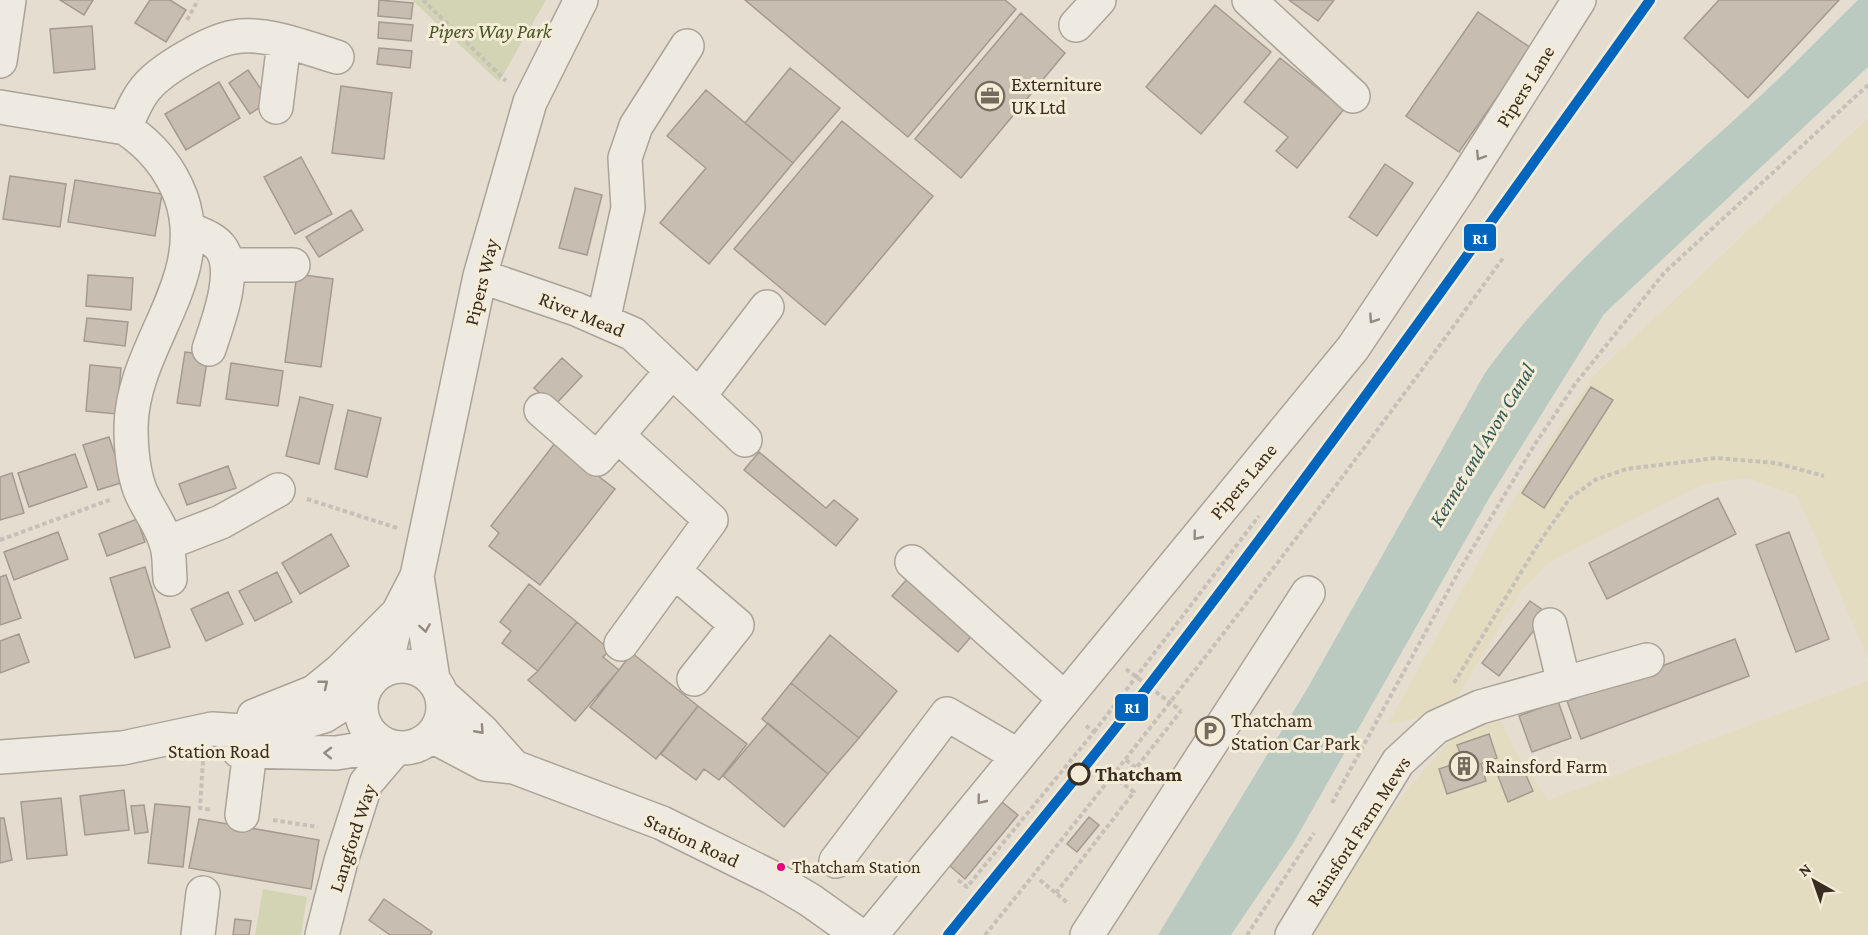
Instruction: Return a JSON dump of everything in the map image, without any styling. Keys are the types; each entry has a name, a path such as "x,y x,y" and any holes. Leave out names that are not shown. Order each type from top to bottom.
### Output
{"street":[{"path":"0,61 9,0"},
{"name":"Pipers Way","path":"375,680 398,613 417,576 480,276 530,102 581,0"},
{"path":"1076,25 1099,0"},
{"path":"1249,0 1353,96"},
{"name":"Pipers Lane","path":"871,935 1353,348 1460,188 1579,0"},
{"path":"125,128 146,87 163,73 216,42 234,36 284,42 337,57"},
{"path":"276,107 284,42"},
{"path":"603,321 628,208 625,158 636,126 687,46"},
{"path":"0,107 125,128 150,147 171,175 184,206 189,229 185,268 150,346 134,400 132,449 140,488 167,543 170,579"},
{"path":"189,229 209,238 221,248 229,265 221,311 209,349"},
{"path":"229,265 293,265"},
{"name":"River Mead","path":"480,276 633,334 745,440"},
{"path":"173,295 221,311"},
{"path":"699,396 767,307"},
{"path":"607,447 672,371"},
{"path":"541,410 607,447 711,520 621,644"},
{"path":"167,543 221,522 278,490"},
{"path":"912,562 1064,698"},
{"path":"674,571 737,625 694,679"},
{"name":"Pipers Way","path":"417,576 438,687"},
{"path":"1087,935 1308,593"},
{"path":"212,729 281,707 314,692 341,670 398,613"},
{"path":"1550,625 1564,684"},
{"name":"Rainsford Farm Mews","path":"1292,935 1398,762 1420,740 1456,716 1647,660"},
{"name":"Station Road","path":"0,757 123,748 212,729 244,731 284,728 324,716 375,680 411,666 438,687 514,767"},
{"name":"Station Road","path":"375,680 361,703 364,722 375,738 467,757 485,764 514,767 682,833 771,877 810,900 859,935"},
{"path":"397,785 405,744 443,717 438,687"},
{"path":"836,861 948,714 1017,755"},
{"name":"Station Road","path":"123,748 183,752 336,753 405,744"},
{"name":"Langford Way","path":"322,935 341,861 366,783 405,744"},
{"path":"242,815 250,751"},
{"path":"198,935 203,893"}],"path":[{"path":"423,0 505,80"},
{"path":"1328,813 1459,571 1534,444 1576,383 1664,273 1868,85"},
{"path":"985,935 1113,777 1402,398 1503,258"},
{"path":"1450,689 1570,498 1595,480 1626,469 1716,458 1776,463 1824,476"},
{"path":"0,540 140,488"},
{"path":"278,490 398,528"},
{"path":"954,876 967,887 1094,732 1260,515 1251,509"},
{"path":"1126,669 1180,711 1136,768 1126,760"},
{"path":"1084,723 1094,732"},
{"path":"1040,880 1054,892 1134,792 1113,777"},
{"path":"1247,935 1315,831"}],"shaded area":[{"path":"1868,118 1868,658 1797,496 1747,478 1701,485 1548,563 1521,592 1449,710 1387,725 1510,505 1592,377"},
{"path":"1868,681 1868,935 1298,935 1410,786 1443,748 1493,706 1516,752 1548,800"}],"green space":[{"name":"Pipers Way Park","path":"412,0 546,0 499,82"},
{"path":"263,889 307,897 301,935 255,935"}],"water":[{"name":"Kennet and Avon Canal","path":"1858,0 1868,0 1868,67 1604,314 1491,495 1294,842 1231,935 1158,935 1307,689 1485,373 1543,302 1607,236 1759,98"}],"building":[{"path":"60,0 93,0 84,15"},
{"path":"150,0 170,0 186,10 166,42 135,23"},
{"path":"379,0 413,3 411,19 378,16"},
{"path":"745,0 1005,0 1016,9 908,137"},
{"path":"1289,0 1334,0 1318,21"},
{"path":"1719,0 1839,0 1748,98 1684,38"},
{"path":"1215,5 1271,52 1201,134 1146,87"},
{"path":"1478,12 1531,48 1459,152 1406,116"},
{"name":"Externiture UK Ltd","path":"1021,13 1065,53 961,178 915,139"},
{"path":"379,22 413,25 411,41 378,38"},
{"path":"92,26 95,69 54,73 50,29"},
{"path":"379,48 412,51 410,68 377,64"},
{"path":"1280,58 1344,109 1297,168 1276,151 1288,137 1244,102"},
{"path":"790,68 840,108 793,163 745,123"},
{"path":"248,70 269,101 250,114 229,83"},
{"path":"219,82 240,118 186,150 165,114"},
{"path":"341,86 392,93 384,159 332,153"},
{"path":"706,90 793,163 709,264 660,223 706,168 667,136"},
{"path":"842,121 933,196 825,325 734,249"},
{"path":"301,157 332,214 295,234 264,177"},
{"path":"1385,164 1413,183 1377,236 1349,217"},
{"path":"10,176 66,184 60,227 3,219"},
{"path":"75,180 162,194 155,236 68,222"},
{"path":"575,188 602,195 587,255 559,248"},
{"path":"351,210 363,230 319,257 306,237"},
{"path":"297,274 333,279 321,367 285,362"},
{"path":"88,275 133,278 131,310 86,306"},
{"path":"87,318 128,322 125,346 84,341"},
{"path":"185,352 208,355 200,406 177,403"},
{"path":"562,358 582,376 554,406 534,388"},
{"path":"231,363 283,371 278,406 226,399"},
{"path":"90,365 121,368 117,414 86,411"},
{"path":"1591,387 1613,400 1544,508 1522,493"},
{"path":"300,397 333,405 319,464 286,456"},
{"path":"348,410 381,418 367,477 335,469"},
{"path":"109,437 124,482 98,490 83,445"},
{"path":"555,443 615,489 540,585 489,546 499,533 491,526"},
{"path":"759,452 826,508 834,500 858,519 836,546 744,470"},
{"path":"75,454 87,487 29,507 18,473"},
{"path":"228,466 236,488 187,505 179,484"},
{"path":"12,473 24,513 0,520 0,477"},
{"path":"1718,498 1736,534 1607,599 1589,563"},
{"path":"137,519 145,542 107,556 99,534"},
{"path":"58,532 68,559 14,580 4,552"},
{"path":"1789,532 1829,639 1796,652 1756,545"},
{"path":"331,534 349,566 300,594 282,563"},
{"path":"145,567 170,647 135,658 110,578"},
{"path":"277,572 292,602 255,621 239,591"},
{"path":"6,575 21,618 0,625 0,577"},
{"path":"909,577 975,632 958,652 892,596"},
{"path":"529,584 577,622 538,671 502,643 511,631 500,622"},
{"path":"228,592 243,624 206,641 191,609"},
{"path":"1530,601 1547,613 1499,676 1482,663"},
{"path":"577,622 610,650 603,657 619,670 575,721 528,680 538,671"},
{"path":"19,634 29,662 0,673 0,641"},
{"path":"830,635 897,691 859,738 791,683"},
{"path":"1735,639 1749,676 1581,739 1567,701"},
{"path":"632,653 698,706 656,759 590,707"},
{"path":"791,683 859,738 828,774 762,719"},
{"path":"1558,701 1571,738 1532,752 1519,716"},
{"path":"698,706 747,744 719,780 704,769 696,780 661,754"},
{"path":"768,723 828,774 784,827 723,776"},
{"name":"Rainsford Farm","path":"1489,734 1497,758 1481,764 1486,781 1447,794 1439,769 1463,761 1457,745"},
{"path":"1522,766 1533,791 1508,802 1498,776"},
{"path":"124,790 129,830 85,835 80,796"},
{"path":"61,798 67,855 27,859 21,802"},
{"path":"1002,802 1018,815 965,879 950,866"},
{"path":"155,804 190,807 183,867 148,863"},
{"path":"144,805 148,832 135,834 131,806"},
{"path":"1089,817 1099,825 1077,852 1067,844"},
{"path":"0,818 4,818 12,860 0,863"},
{"path":"199,819 319,840 311,889 189,868"},
{"path":"384,899 432,932 430,935 390,935 369,920"},
{"path":"235,919 251,921 249,935 233,935"}],"transit line":[{"name":"R1","path":"948,935 1098,750 1212,603 1402,346 1650,0"}],"place":[{"name":"Externiture UK Ltd","path":"990,96"},
{"name":"Thatcham Station Car Park","path":"1210,731"},
{"name":"Rainsford Farm","path":"1464,766"},
{"name":"Thatcham","path":"1079,774"},
{"name":"Thatcham Station","path":"781,867"}]}
